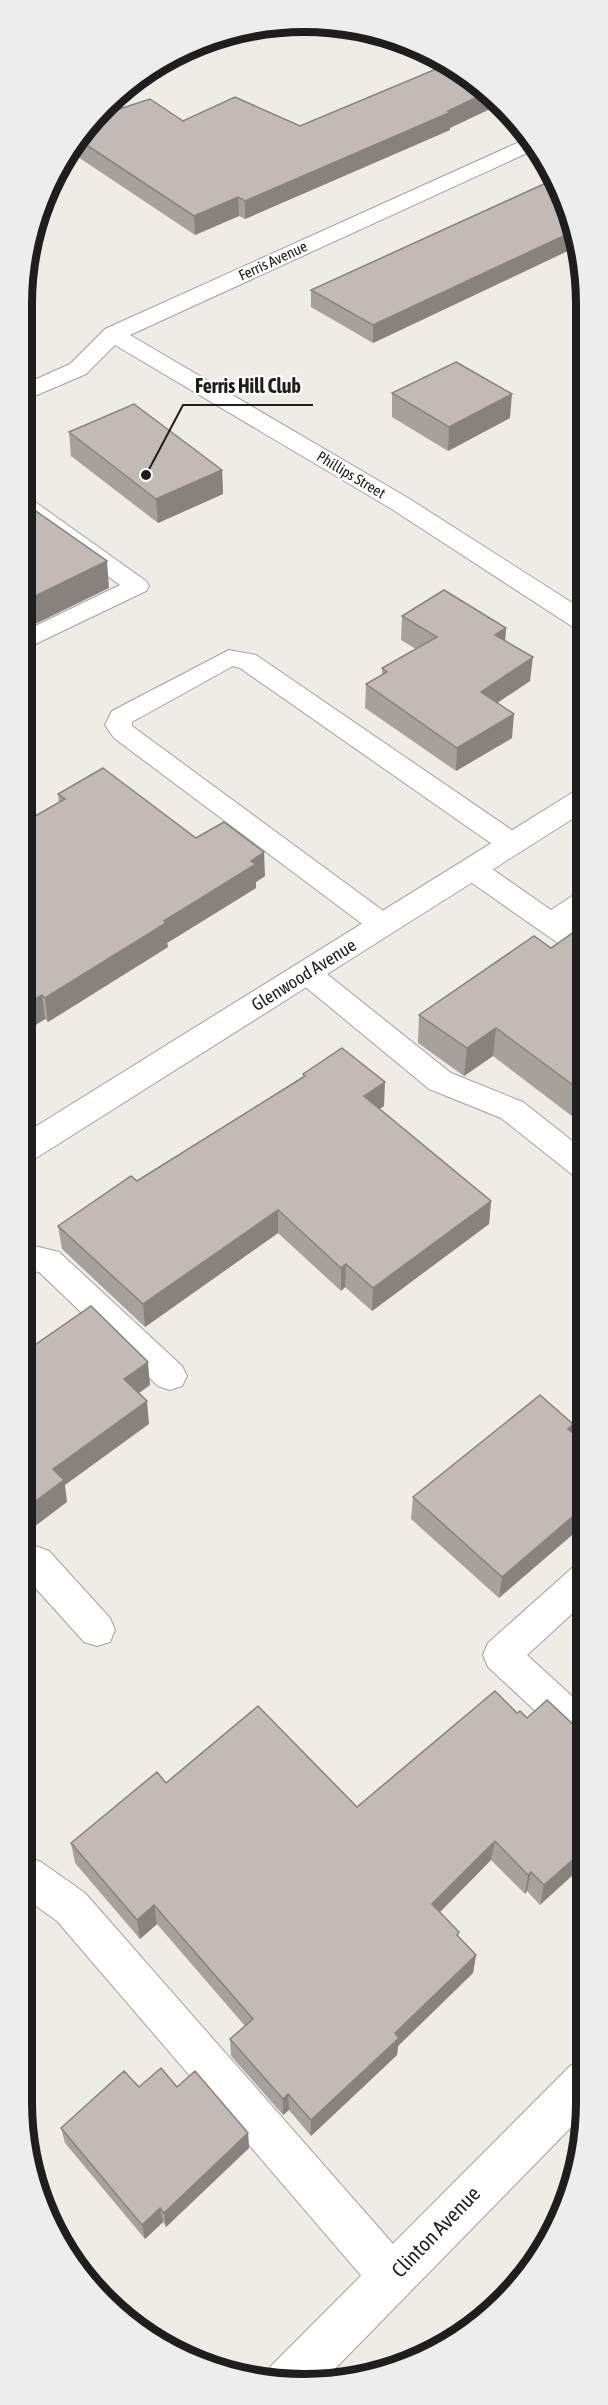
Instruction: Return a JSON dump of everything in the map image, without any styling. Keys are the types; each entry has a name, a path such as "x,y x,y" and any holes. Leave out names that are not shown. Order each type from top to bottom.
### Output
{"street":[{"name":"Ferris Avenue","path":"32,390 78,369 113,334 526,146"},
{"name":"Phillips Street","path":"113,334 399,503 576,616"},
{"name":"Glenwood Avenue","path":"32,1145 576,805"},
{"name":"Clinton Avenue","path":"297,2374 576,2090"}],"lane":[{"path":"32,510 137,586 32,638"},
{"path":"383,925 123,732 118,725 121,717 230,658 238,658 247,661 512,844"},
{"path":"472,870 576,942"},
{"path":"551,924 576,907"},
{"path":"307,973 440,1081 512,1110 576,1161"},
{"path":"32,1258 48,1262 170,1376"},
{"path":"32,1561 36,1562 97,1630"},
{"path":"576,1588 501,1655 576,1725"},
{"path":"32,1880 71,1907 392,2277"}],"building":[{"path":"439,68 480,96 448,111 451,112 245,201 238,197 194,216 84,143 110,112 150,99 183,121 235,97 300,126"},
{"path":"548,182 567,234 373,325 311,290"},
{"path":"456,362 512,394 449,427 392,393"},
{"path":"134,404 222,470 156,499 69,432"},
{"path":"32,508 107,561 32,598"},
{"path":"444,590 506,628 495,635 533,657 481,692 514,714 457,748 366,684 387,672 382,668 437,637 402,616"},
{"path":"103,768 196,838 224,822 264,852 251,861 256,864 164,921 166,923 45,998 42,995 32,1001 32,818 65,799 58,794"},
{"path":"576,930 576,1087 496,1028 467,1048 419,1015 534,936 551,948"},
{"path":"342,1048 385,1082 364,1096 491,1201 373,1288 346,1264 341,1268 278,1210 143,1304 58,1226 131,1176 137,1181 305,1076 303,1074"},
{"path":"91,1306 148,1362 124,1379 147,1401 53,1469 64,1480 32,1504 32,1347"},
{"path":"540,1395 573,1424 568,1429 576,1436 576,1514 502,1577 413,1497"},
{"path":"495,1691 517,1713 520,1711 527,1718 547,1700 576,1726 576,1857 544,1885 531,1872 528,1875 495,1841 432,1904 459,1932 457,1935 476,1955 395,2033 399,2038 311,2120 288,2094 283,2099 230,2039 253,2019 154,1905 137,1920 71,1843 157,1772 166,1783 258,1706 357,1807"},
{"path":"161,2068 177,2087 195,2071 248,2133 164,2213 160,2208 142,2225 61,2128 124,2071 139,2087"}],"place":[{"name":"Ferris Hill Club","path":"146,475"}]}
